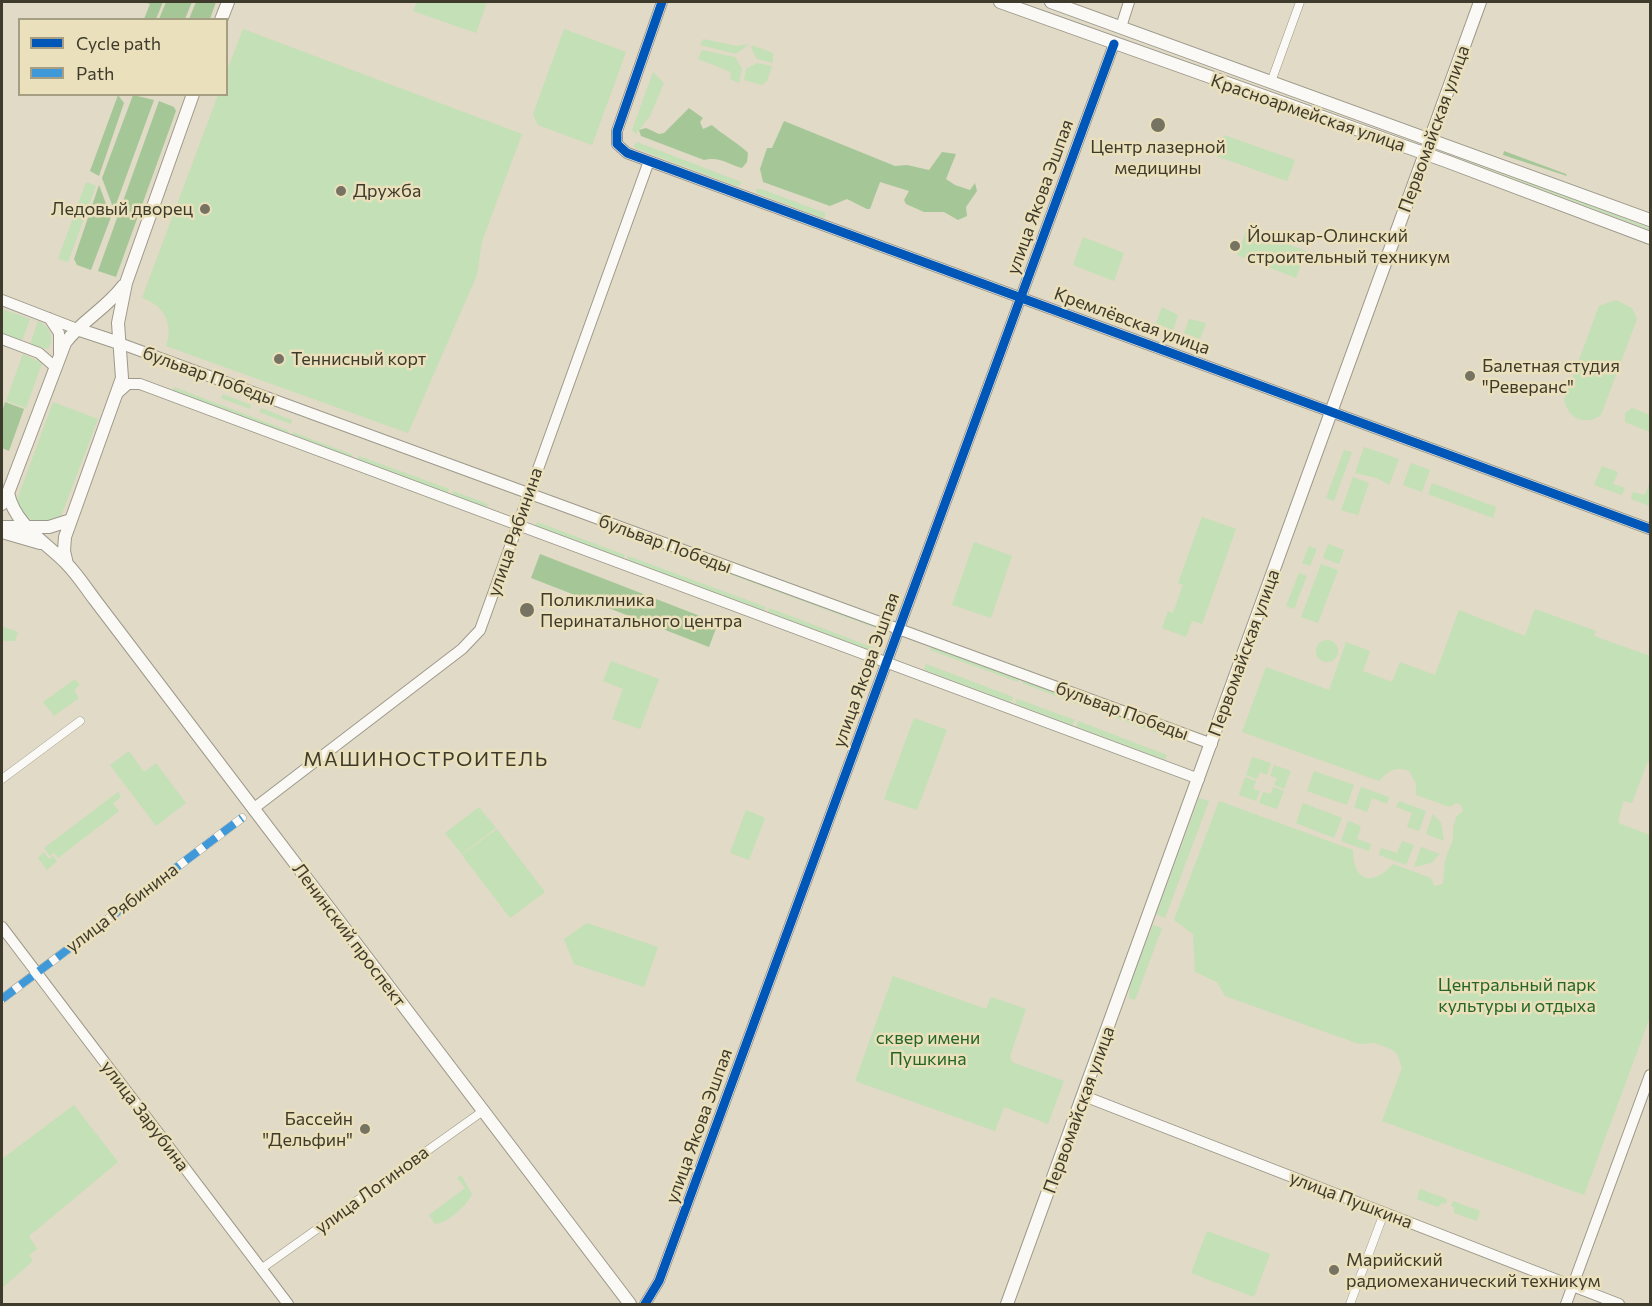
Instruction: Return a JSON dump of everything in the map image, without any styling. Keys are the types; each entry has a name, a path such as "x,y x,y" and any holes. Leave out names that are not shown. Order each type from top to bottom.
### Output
{"main road":[{"path":"222,18 228,2"},
{"name":"Красноармейская улица","path":"1000,2 1425,153 1650,238"},
{"name":"Красноармейская улица","path":"1051,2 1430,138 1650,220"},
{"name":"Первомайская улица","path":"1007,1305 1480,2"},
{"name":"улица Якова Эшпая","path":"1114,44 1120,27"},
{"path":"68,565 64,544 118,393 123,369 117,322 126,283 192,96"},
{"path":"5,499 59,353 78,329 112,302 126,283"},
{"path":"78,329 119,343"},
{"name":"Ленинский проспект","path":"5,499 26,526 68,565 630,1305"},
{"path":"2,527 49,527 71,520"},
{"name":"Ленинский проспект","path":"2,532 30,539 49,548"}],"street":[{"name":"Кремлёвская улица","path":"662,2 617,131 616,139 620,148 649,162 1650,529"},
{"name":"улица Якова Эшпая","path":"1120,27 1130,2"},
{"path":"1271,82 1300,2"},
{"name":"улица Якова Эшпая","path":"645,1305 659,1281 1114,44"},
{"name":"улица Рябинина","path":"254,810 473,641 480,630 649,162"},
{"path":"2,300 78,329"},
{"path":"49,318 58,333 59,353"},
{"path":"2,339 39,353 54,366"},
{"name":"бульвар Победы","path":"119,343 1212,744"},
{"name":"бульвар Победы","path":"118,393 128,384 140,384 1199,779"},
{"path":"2,779 80,721"},
{"name":"улица Рябинина","path":"2,999 242,818"},
{"name":"улица Зарубина","path":"2,927 288,1305"},
{"path":"1566,1305 1650,1075"},
{"name":"улица Пушкина","path":"1084,1096 1618,1305"},
{"name":"улица Логинова","path":"261,1269 483,1111"},
{"path":"1350,1305 1384,1213"}],"green space":[{"path":"144,2 163,2 156,18 144,18 150,4"},
{"path":"166,2 192,2 185,18 159,18"},
{"path":"196,2 216,2 210,18 189,18"},
{"path":"417,2 487,2 476,33 413,11"},
{"name":"Дружба","path":"243,29 522,134 482,241 477,275 408,433 166,346 169,330 165,316 156,305 142,298 218,96 228,96 228,68"},
{"path":"564,29 626,52 592,145 538,125 533,114"},
{"path":"703,39 737,46 749,44 736,54 700,45"},
{"path":"752,45 773,53 773,63 757,59 751,48"},
{"path":"702,50 735,57 742,69 739,83 730,79 731,72 698,59"},
{"path":"757,63 772,66 767,81 762,85 744,80 746,69"},
{"path":"653,72 664,83 650,116 636,134 632,130"},
{"path":"119,96 124,103 99,176 90,171"},
{"path":"133,96 154,100 114,210 102,178"},
{"path":"159,101 174,107 176,111 116,277 98,271"},
{"path":"689,108 703,118 700,122 703,129 712,125 748,153 747,162 742,168 719,160 704,160 641,136 639,130 646,128 659,134 664,133"},
{"path":"784,121 895,166 907,165 929,170 942,152 956,154 946,179 970,190 975,183 977,191 966,207 967,216 958,220 944,212 924,212 906,204 904,200 909,191 880,182 870,209 867,209 847,199 830,206 763,182 760,169 767,148 772,148"},
{"path":"1224,135 1295,160 1287,181 1216,156"},
{"path":"637,142 741,182 740,185 736,186 635,148 634,145"},
{"path":"1504,151 1566,174 1567,176 1503,155"},
{"path":"1457,154 1650,228 1650,230 1456,157"},
{"path":"86,182 96,186 68,262 58,259"},
{"path":"99,185 111,217 91,270 77,265 74,259"},
{"path":"756,189 825,213 825,217 822,218 757,193"},
{"path":"1247,229 1306,251 1296,278 1237,255"},
{"path":"1083,237 1124,253 1114,281 1073,265"},
{"path":"1616,300 1632,308 1637,319 1601,415 1589,420 1578,419 1569,412 1564,400 1599,306"},
{"path":"1162,307 1178,315 1173,330 1156,323"},
{"path":"2,309 30,319 22,341 2,334"},
{"path":"1189,319 1206,323 1200,339 1184,333"},
{"path":"38,321 46,326 50,333 51,341 48,349 30,345"},
{"path":"23,354 42,363 26,408 6,401"},
{"path":"174,387 289,431 287,435 172,392"},
{"path":"223,394 251,405 250,409 221,398"},
{"path":"5,402 24,409 9,451 2,448 2,412"},
{"path":"53,402 98,419 61,516 55,520 41,522 28,518 19,507 17,500"},
{"path":"261,408 292,420 291,424 259,412"},
{"path":"1632,408 1650,415 1650,432 1625,422 1625,413"},
{"path":"293,432 353,455 351,460 291,437"},
{"path":"1364,447 1399,459 1389,485 1377,478 1355,473"},
{"path":"1344,450 1352,452 1334,501 1326,498"},
{"path":"359,456 449,489 447,494 357,462"},
{"path":"1411,463 1430,470 1422,492 1403,485"},
{"path":"1602,466 1618,472 1613,484 1625,488 1622,495 1594,485"},
{"path":"1353,477 1369,483 1358,515 1341,510"},
{"path":"1432,483 1496,507 1493,518 1428,494"},
{"path":"1649,484 1650,506 1631,499 1633,492 1645,495"},
{"path":"453,491 488,504 486,508 451,496"},
{"path":"1202,517 1236,529 1202,624 1192,621 1186,637 1162,628 1168,611 1173,613 1183,585 1178,583"},
{"path":"537,522 625,555 623,559 535,526"},
{"path":"636,535 886,627 884,631 634,539"},
{"path":"974,542 1012,556 991,618 952,605"},
{"path":"1328,544 1344,550 1339,564 1323,558"},
{"path":"1309,546 1317,549 1310,566 1302,563"},
{"path":"540,554 718,623 709,647 531,578"},
{"path":"628,556 766,607 764,611 627,560"},
{"path":"1321,564 1338,570 1318,623 1301,617"},
{"path":"1299,573 1307,576 1294,609 1286,606"},
{"path":"769,608 877,649 876,653 768,612"},
{"name":"Центральный парк культуры и отдыха","path":"1535,609 1596,631 1594,636 1650,656 1650,761 1647,763 1632,803 1623,801 1618,823 1650,835 1650,1017 1584,1195 1382,1121 1402,1068 1397,1054 1375,1043 1359,1044 1225,996 1217,982 1195,972 1193,934 1174,920 1219,801 1353,850 1356,869 1366,878 1378,876 1393,864 1431,878 1434,886 1443,884 1445,860 1453,840 1456,817 1463,811 1461,805 1456,803 1450,807 1416,795 1416,783 1409,771 1392,770 1379,781 1242,732 1266,667 1329,690 1346,642 1370,651 1363,671 1392,682 1400,662 1435,675 1459,610 1525,636"},
{"path":"2,626 18,632 15,641 2,641"},
{"path":"1327,640 1335,643 1338,651 1335,659 1327,662 1319,659 1316,651 1319,643"},
{"path":"932,644 1020,676 1018,682 930,650"},
{"path":"611,661 659,679 640,729 612,719 623,689 603,681"},
{"path":"926,664 1013,697 1011,703 924,670"},
{"path":"1024,678 1082,699 1080,705 1022,683"},
{"path":"75,679 80,685 74,690 79,698 54,716 43,702"},
{"path":"1017,699 1075,720 1072,726 1015,704"},
{"path":"1086,700 1176,733 1173,739 1084,706"},
{"path":"914,718 947,730 917,810 884,799"},
{"path":"1078,721 1167,755 1165,760 1076,727"},
{"path":"129,751 144,772 156,763 186,803 156,826 110,765"},
{"path":"1252,757 1271,763 1267,775 1260,772 1257,779 1246,775"},
{"path":"1274,765 1291,771 1284,789 1274,785 1277,778 1270,776"},
{"path":"1314,771 1354,785 1347,805 1307,791"},
{"path":"1245,777 1256,781 1253,789 1260,791 1256,801 1239,795"},
{"path":"1273,787 1284,791 1277,809 1259,803 1263,792 1271,794"},
{"path":"1361,787 1389,797 1387,804 1372,798 1367,812 1354,807"},
{"path":"118,792 121,797 113,803 119,811 58,858 54,853 50,856 44,848"},
{"path":"1199,798 1209,801 1165,918 1156,914"},
{"path":"1399,801 1426,811 1419,831 1407,827 1412,813 1396,807"},
{"path":"1303,803 1342,818 1334,838 1296,823"},
{"path":"479,807 496,828 462,854 445,833"},
{"path":"746,810 765,818 749,860 730,853"},
{"path":"1433,814 1441,823 1444,841 1426,834"},
{"path":"1348,821 1361,826 1357,839 1371,844 1369,851 1341,841"},
{"path":"497,829 545,892 510,918 462,855"},
{"path":"1402,841 1414,845 1406,865 1379,855 1381,848 1397,853"},
{"path":"1421,847 1440,854 1431,863 1414,867"},
{"path":"44,852 49,859 53,856 57,861 47,870 38,858"},
{"path":"587,923 658,947 644,987 574,964 564,939"},
{"path":"1153,925 1162,928 1135,1000 1129,998 1130,982"},
{"name":"сквер имени Пушкина","path":"893,976 986,1009 991,997 1026,1009 1010,1056 1012,1062 1064,1081 1048,1124 1004,1107 995,1131 855,1081"},
{"path":"74,1105 118,1162 29,1236 37,1249 29,1255 33,1261 2,1288 2,1159"},
{"path":"461,1175 472,1194 457,1213 435,1224 429,1215 465,1188 457,1178"},
{"path":"1420,1189 1447,1199 1446,1204 1442,1203 1438,1207 1417,1199"},
{"path":"1453,1201 1480,1211 1477,1221 1454,1213 1454,1207 1451,1206"},
{"path":"1207,1231 1270,1254 1254,1297 1191,1273"}],"marked path":[{"path":"2,999 242,818"}],"cycle path":[{"path":"662,2 617,131 617,144 627,153 1650,529"},
{"path":"645,1304 659,1281 1114,44"}],"place":[{"name":"Центр лазерной медицины","path":"1158,125"},
{"name":"Дружба","path":"341,191"},
{"name":"Ледовый дворец","path":"205,209"},
{"name":"Йошкар-Олинский строительный техникум","path":"1235,246"},
{"name":"Теннисный корт","path":"279,359"},
{"name":"Балетная студия \"Реверанс\"","path":"1470,376"},
{"name":"Поликлиника Перинатального центра","path":"527,610"},
{"name":"Бассейн \"Дельфин\"","path":"365,1129"},
{"name":"Марийский радиомеханический техникум","path":"1334,1270"}],"district":[{"name":"МАШИНОСТРОИТЕЛЬ","path":"426,759"}]}
